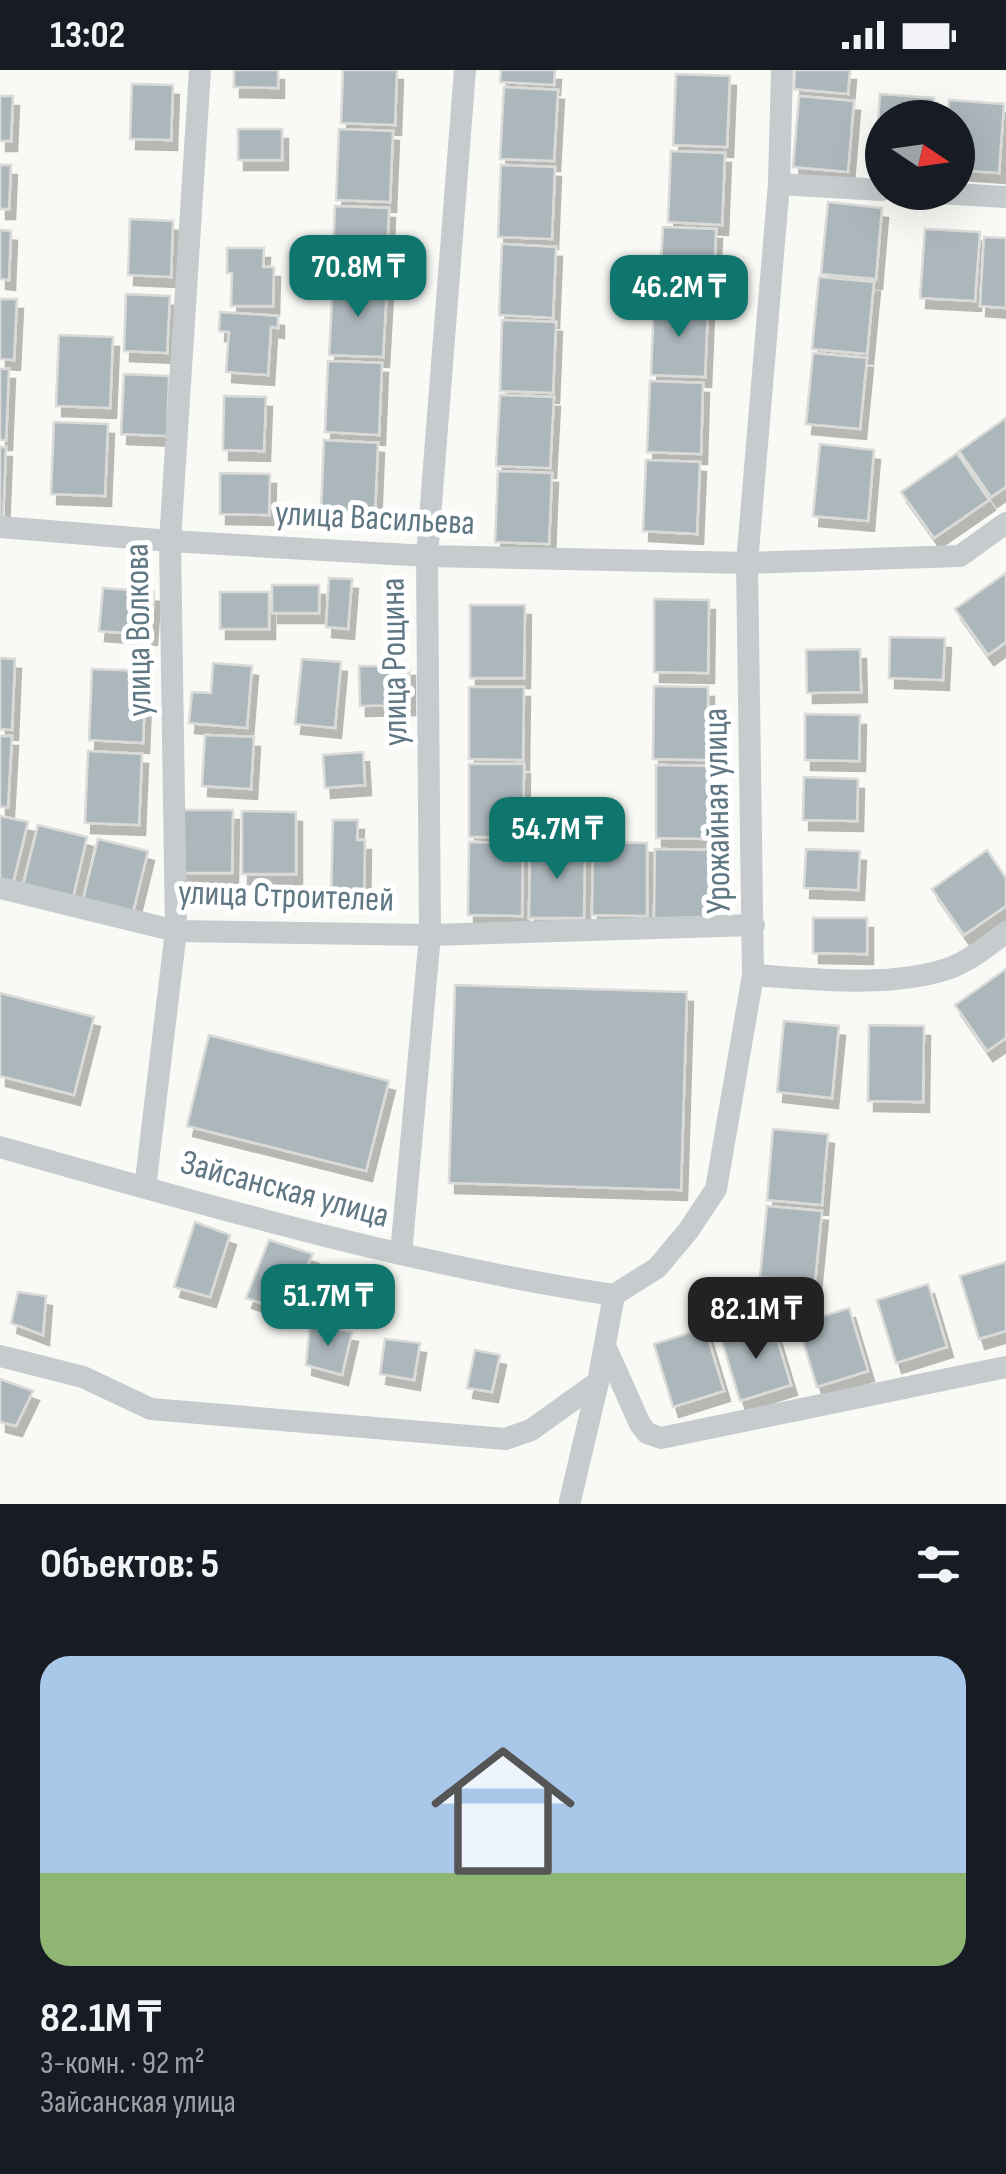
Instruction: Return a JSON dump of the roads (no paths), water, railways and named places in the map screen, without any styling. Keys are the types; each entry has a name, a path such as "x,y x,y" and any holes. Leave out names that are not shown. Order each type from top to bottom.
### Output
{"street":[{"name":"улица Волкова","path":"145,1188 176,931 170,541 200,70"},
{"name":"улица Рощина","path":"402,1254 430,935 427,556 466,70"},
{"name":"Урожайная улица","path":"614,1295 658,1268 716,1189 753,974 747,563 778,184 782,70"},
{"path":"778,184 865,189"},
{"path":"975,196 1006,198"},
{"path":"747,563 960,556 1006,523"},
{"name":"улица Васильева","path":"0,526 170,541 427,556 747,563"},
{"name":"улица Строителей","path":"0,888 176,931 430,935 754,925"},
{"path":"753,974 866,980 919,974 947,969 1006,932"},
{"name":"Зайсанская улица","path":"0,1147 402,1254 537,1284 614,1295"},
{"path":"570,1501 614,1295"},
{"path":"605,1347 640,1424 647,1433 661,1438 1006,1368"},
{"path":"0,1356 83,1377 152,1409 505,1439 531,1430 598,1382"}]}
